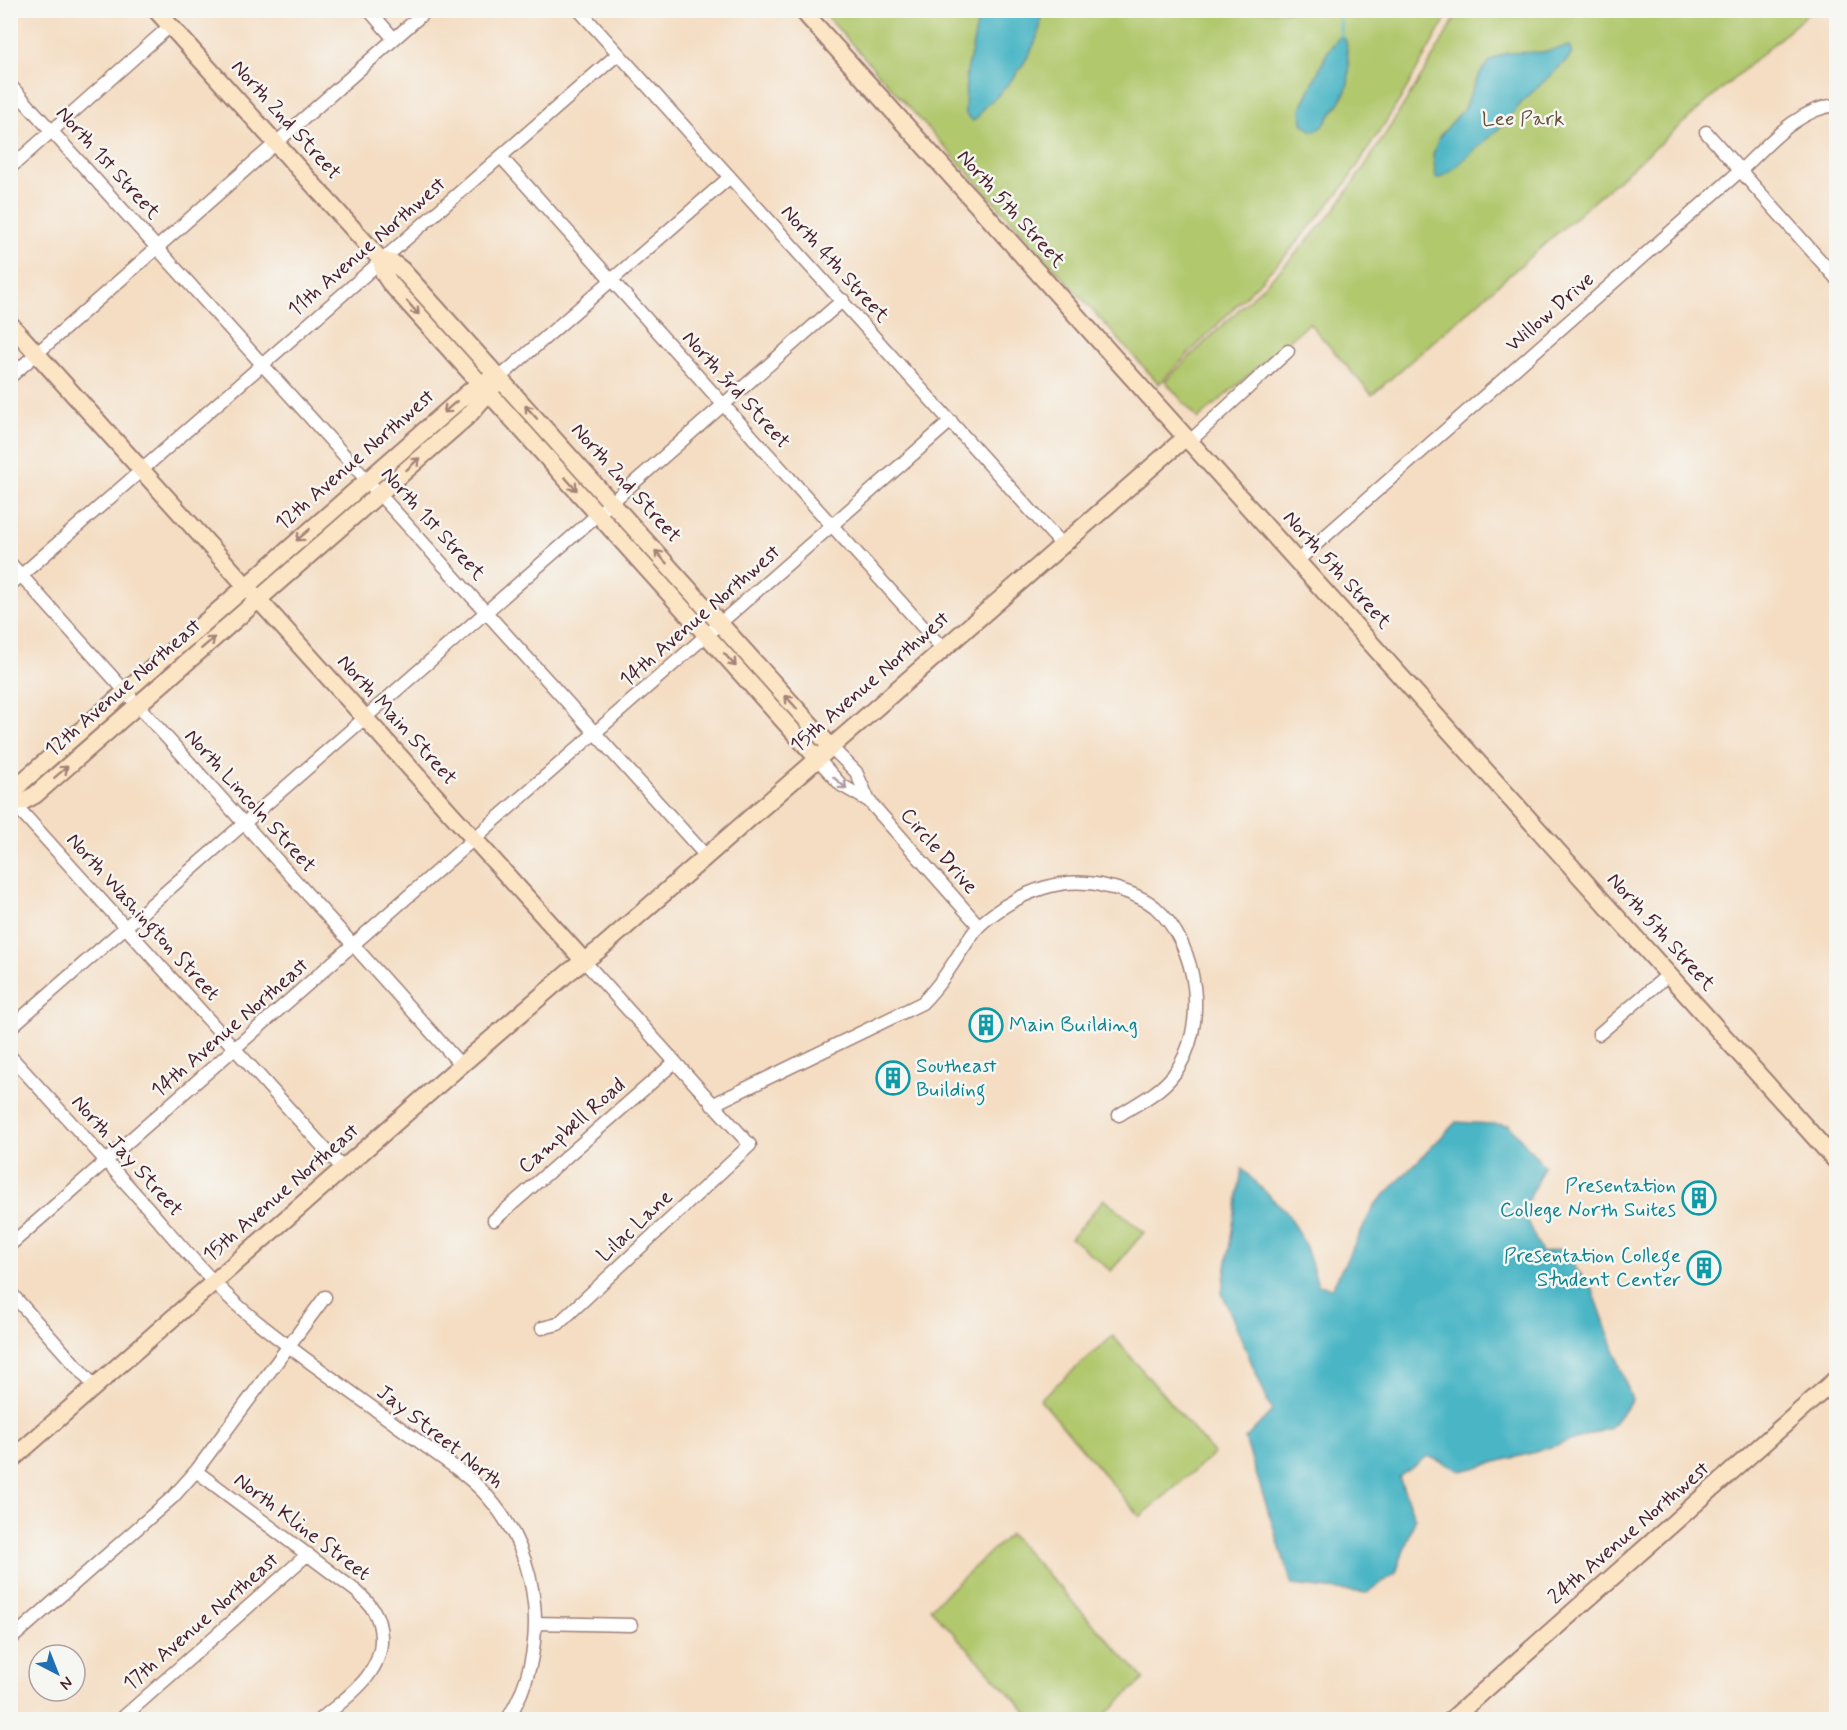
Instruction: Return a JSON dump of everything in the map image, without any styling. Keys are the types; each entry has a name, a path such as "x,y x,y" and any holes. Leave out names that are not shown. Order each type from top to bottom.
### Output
{"street":[{"name":"North 2nd Street","path":"156,10 381,260 384,274 390,283 817,758"},
{"path":"369,10 394,39"},
{"path":"10,377 427,10"},
{"name":"North 4th Street","path":"579,10 1062,545"},
{"name":"North 5th Street","path":"802,10 1836,1161"},
{"path":"10,168 170,26"},
{"name":"11th Avenue Northwest","path":"10,585 618,54"},
{"name":"North 1st Street","path":"10,85 706,856"},
{"name":"Willow Drive","path":"1297,561 1787,127 1809,113 1836,105"},
{"path":"1706,132 1836,278"},
{"name":"North 3rd Street","path":"501,157 942,648"},
{"name":"12th Avenue Northwest","path":"246,585 367,479 500,378 730,177"},
{"name":"North 2nd Street","path":"381,260 393,262 402,270 831,746"},
{"path":"10,1028 843,300"},
{"name":"North Main Street","path":"10,324 750,1145"},
{"name":"15th Avenue Northwest","path":"584,961 942,648 1288,351"},
{"name":"12th Avenue Northwest","path":"258,599 469,415 484,388"},
{"name":"14th Avenue Northwest","path":"474,839 951,421"},
{"name":"North Lincoln Street","path":"10,563 461,1065"},
{"name":"12th Avenue Northeast","path":"246,585 22,782 15,790 11,801 24,801 35,795 258,599"},
{"name":"Circle Drive","path":"831,746 856,772 869,801 979,926"},
{"name":"Circle Drive","path":"817,758 841,785 869,801"},
{"name":"North Washington Street","path":"11,801 343,1169"},
{"name":"14th Avenue Northeast","path":"10,1245 474,839"},
{"name":"Circle Drive","path":"712,1105 922,1003 935,990 979,926 1006,905 1031,892 1060,884 1087,883 1127,891 1154,906 1175,933 1192,975 1196,992 1193,1032 1182,1064 1172,1077 1147,1098 1119,1115"},
{"name":"15th Avenue Northeast","path":"10,1461 461,1065 584,961"},
{"path":"1599,1034 1669,974"},
{"name":"North Jay Street","path":"10,1056 214,1282"},
{"name":"Campbell Road","path":"494,1220 675,1062"},
{"name":"Lilac Lane","path":"542,1328 558,1324 750,1145"},
{"name":"Jay Street North","path":"214,1282 234,1303 288,1345 461,1473 486,1494 510,1528 524,1558 533,1592 536,1623 529,1673 516,1705 507,1719"},
{"path":"10,1292 95,1387"},
{"path":"10,1640 162,1507 196,1471 325,1297"},
{"name":"24th Avenue Northwest","path":"1451,1719 1836,1379"},
{"name":"North Kline Street","path":"196,1471 308,1554 374,1608 381,1625 380,1655 376,1665 362,1683 320,1719"},
{"name":"17th Avenue Northeast","path":"120,1719 308,1554"},
{"path":"536,1623 631,1625"}],"green space":[{"path":"822,11 1450,11 1401,98 1345,185 1287,254 1159,384"},
{"name":"Lee Park","path":"1459,11 1811,11 1372,395 1309,323 1198,419 1165,381 1289,261 1333,212 1425,71"},
{"path":"1104,1199 1144,1232 1111,1271 1071,1238"},
{"path":"1113,1336 1214,1454 1140,1517 1040,1399"},
{"path":"1010,1534 1144,1679 1100,1719 1033,1719 930,1608"}],"water":[{"path":"980,11 1041,11 1041,22 1034,45 1021,67 973,121 965,113 966,76"},
{"path":"1339,37 1346,41 1349,74 1346,89 1324,125 1312,131 1302,123 1301,108 1328,51"},
{"path":"1569,46 1572,53 1569,58 1523,101 1503,125 1450,172 1436,178 1433,155 1439,137 1463,110 1479,75 1489,61 1506,53 1542,52"},
{"path":"1456,1122 1509,1125 1544,1166 1523,1212 1542,1253 1561,1249 1593,1290 1632,1400 1610,1428 1532,1453 1461,1471 1428,1456 1399,1477 1415,1519 1396,1573 1367,1593 1292,1585 1245,1439 1272,1411 1222,1293 1242,1169 1287,1213 1306,1247 1318,1285 1332,1288 1374,1206"}],"waterway":[{"path":"1339,10 1341,37"}],"place":[{"name":"Main Building","path":"986,1025"},
{"name":"Southeast Building","path":"893,1078"},
{"name":"Presentation College North Suites","path":"1699,1198"},
{"name":"Presentation College Student Center","path":"1704,1268"}]}
